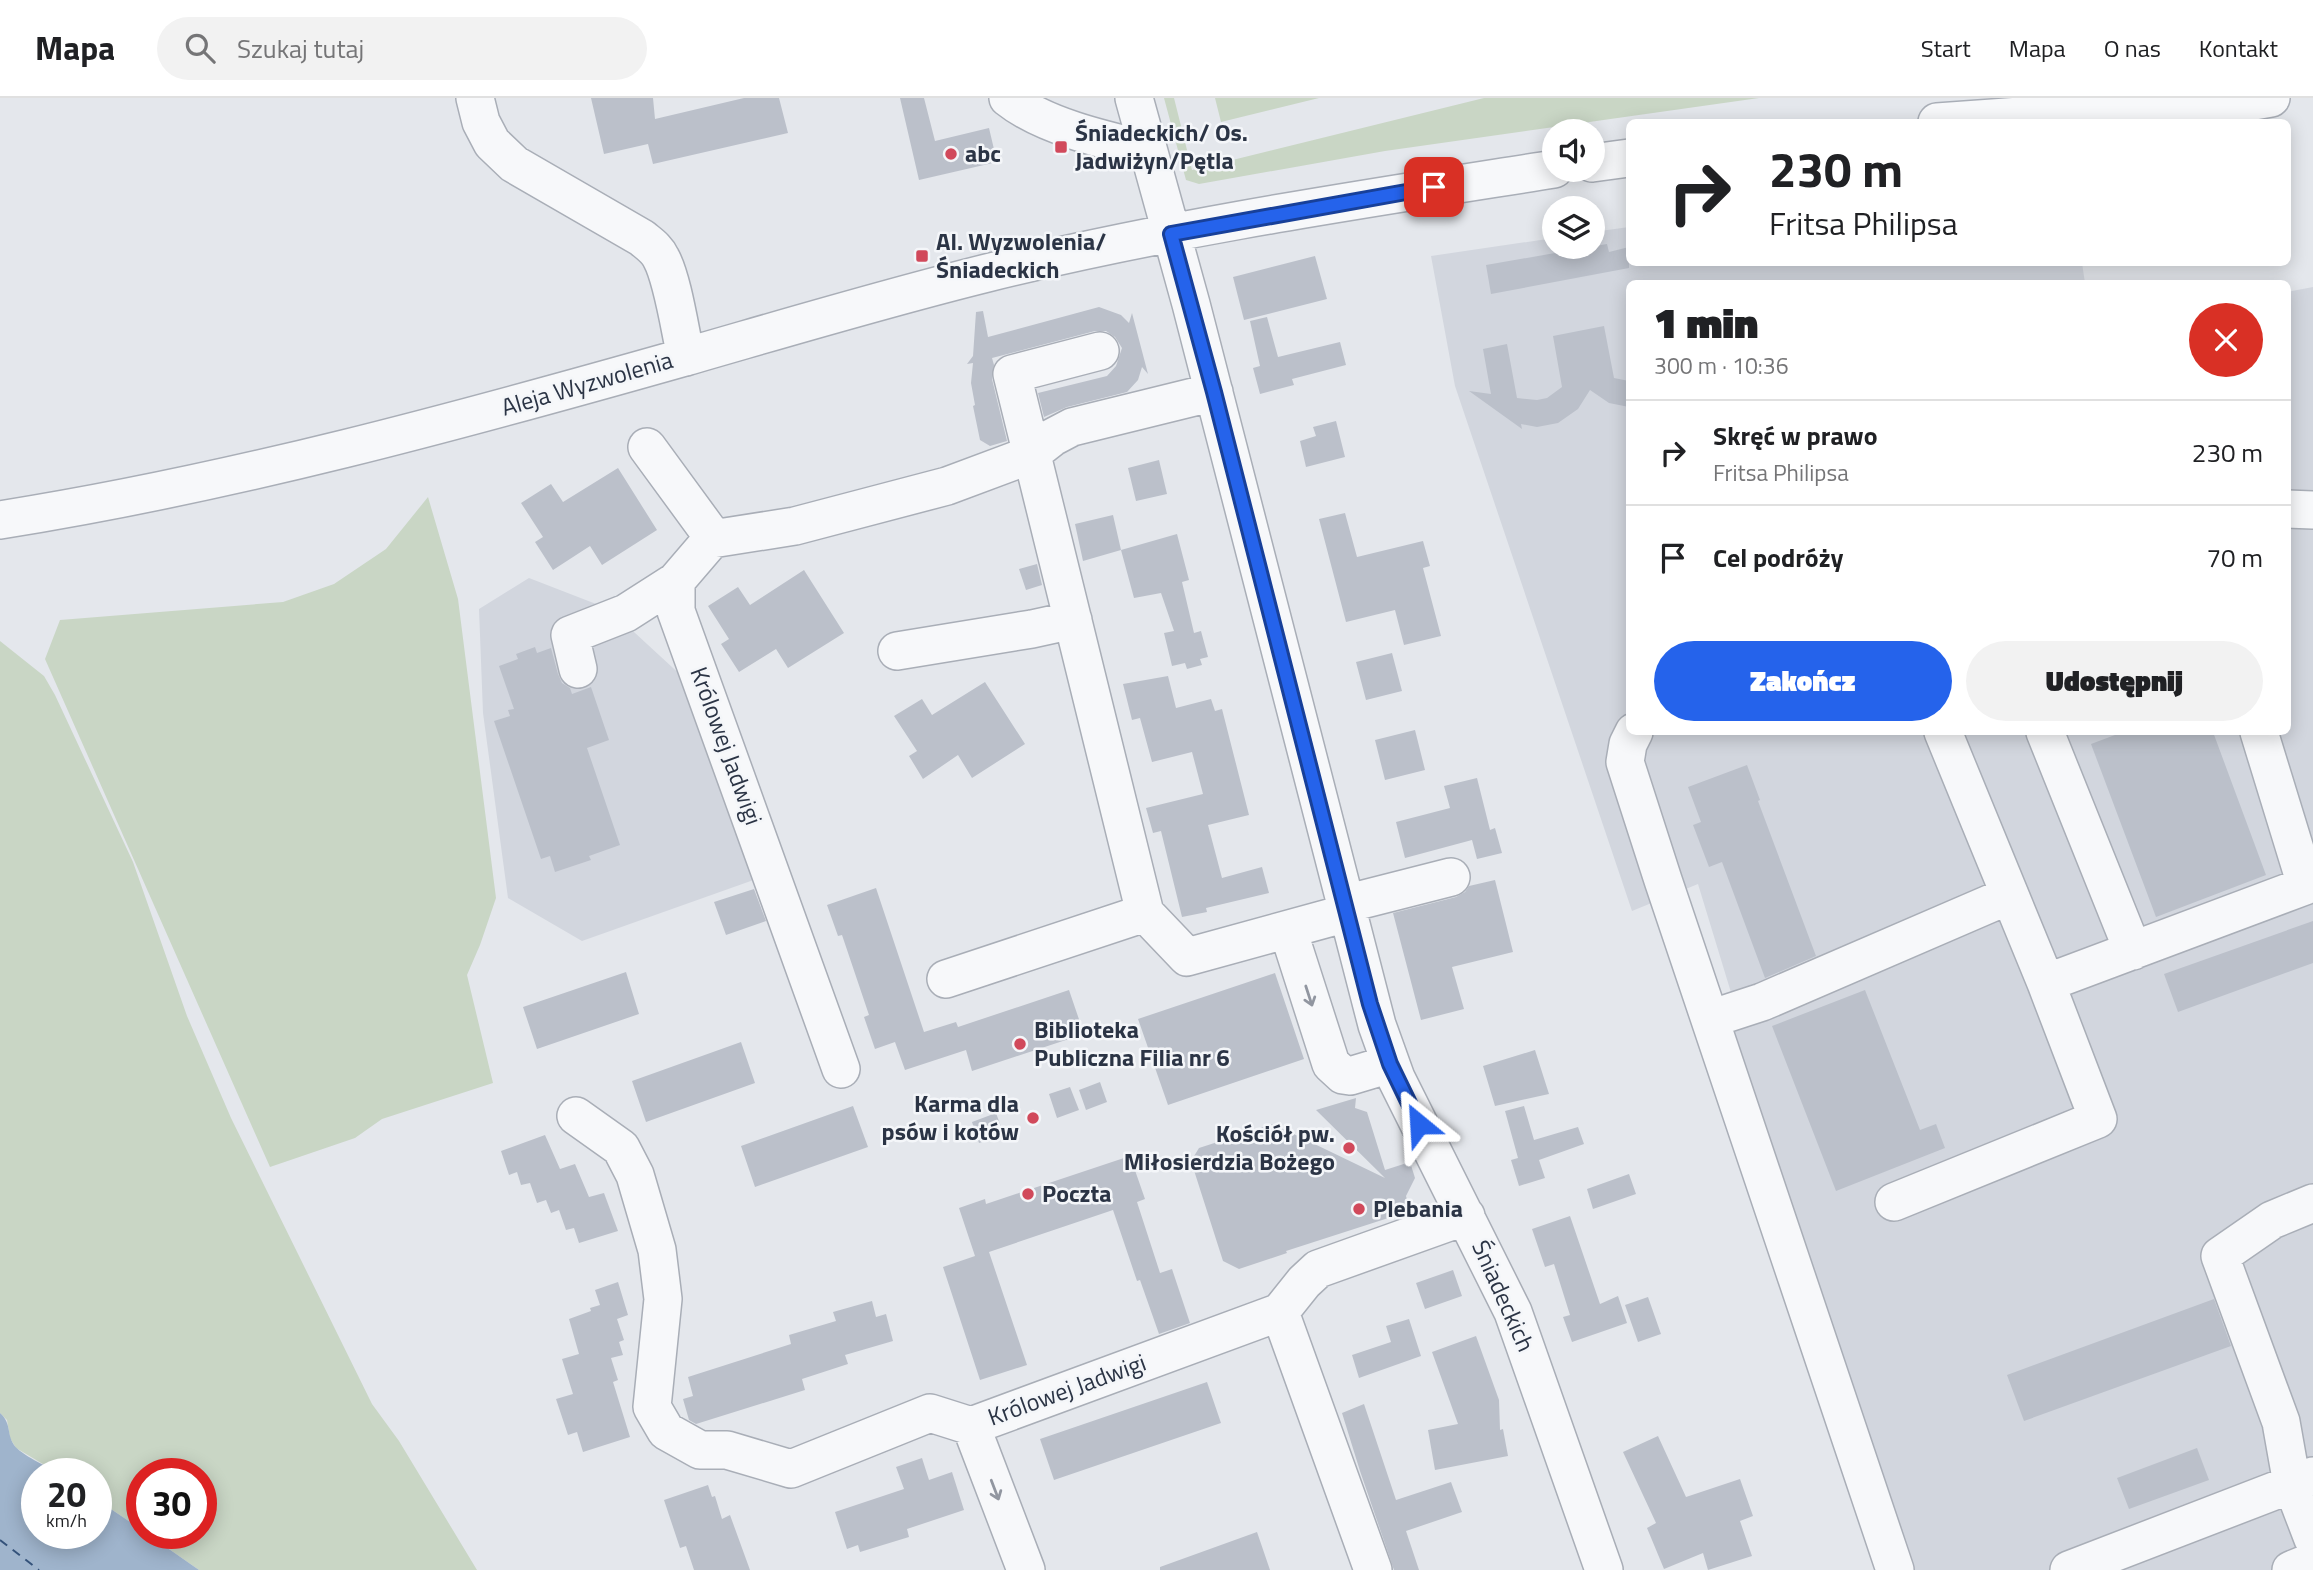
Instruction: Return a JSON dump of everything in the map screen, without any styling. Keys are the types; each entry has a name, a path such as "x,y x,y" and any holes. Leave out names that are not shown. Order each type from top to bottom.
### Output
{"street":[{"path":"475,98 481,122 492,143 514,164 654,247 667,274 685,356"},
{"path":"1008,98 1022,108 1061,124 1115,143 1147,150"},
{"name":"Śniadeckich","path":"1134,98 1214,392 1370,1004 1390,1064 1503,1288 1604,1570"},
{"path":"2103,110 2169,98"},
{"path":"1955,119 2034,106 2178,111 2271,98"},
{"path":"1605,161 1626,158"},
{"name":"Aleja Wyzwolenia","path":"0,520 155,493 303,460 445,424 987,273 1171,234 1421,189 1542,171"},
{"path":"1100,351 1012,374 1145,913 1187,957 1288,930 1451,877"},
{"path":"579,669 570,635 626,612 676,582 712,540 795,526 947,486 1030,455 1053,437 1072,427 1214,392"},
{"path":"647,447 707,528 712,540"},
{"path":"2291,509 2313,510"},
{"name":"Królowej Jadwigi","path":"676,582 676,611 841,1069"},
{"path":"897,651 1073,620"},
{"path":"1632,735 1625,762 1895,1570"},
{"path":"1894,1202 2098,1119 2046,983 1944,735"},
{"path":"2046,735 2133,951"},
{"path":"2046,983 2310,884 2260,735"},
{"path":"1710,1019 1762,1002 2010,895"},
{"path":"946,979 1145,913"},
{"path":"1288,930 1331,1064 1343,1075 1350,1076 1390,1064"},
{"name":"Królowej Jadwigi","path":"576,1116 621,1149 635,1175 657,1250 663,1299 652,1407 666,1431 700,1450 727,1450 791,1469 930,1413 971,1426 1280,1312"},
{"path":"2313,1203 2272,1220 2220,1256 2303,1480 2313,1539"},
{"path":"1373,1570 1280,1312 1318,1269 1466,1216"},
{"path":"971,1426 1026,1570"},
{"path":"2069,1570 2303,1480"},
{"path":"2291,1570 2313,1562"}],"shaded area":[{"path":"1626,227 1626,266 2082,266 2085,280 1626,280 1626,735 2291,735 2291,291 2313,287 2313,1570 1914,1570 1730,1033 1767,1020 1762,1002 1733,999 1698,884 1632,911 1455,386 1431,256 1542,240 1542,259 1605,259 1605,230"},
{"path":"529,578 609,609 685,679 762,877 582,941 508,898 483,713 479,609"}],"green space":[{"path":"1164,98 1174,98 1192,170 1484,98 1759,98 1605,120 1542,119 1542,129 1385,151 1199,184 1186,180"},
{"path":"1215,98 1319,98 1221,122"},
{"path":"428,497 458,599 496,898 467,975 493,1083 382,1119 355,1138 270,1167 45,659 60,620 283,602 334,584 386,549"},
{"path":"0,641 44,676 55,695 133,862 187,1016 231,1118 372,1404 399,1441 477,1570 199,1570 169,1549 217,1549 217,1458 126,1458 126,1519 112,1510 112,1458 33,1458 16,1448 10,1438 7,1420 0,1413"}],"water":[{"path":"0,1413 6,1421 14,1445 32,1458 21,1458 21,1549 112,1549 112,1510 126,1519 126,1549 169,1549 199,1570 0,1570"}],"building":[{"path":"591,98 653,98 655,119 744,98 779,98 788,133 653,164 648,144 604,154"},
{"path":"900,98 924,98 935,141 989,128 997,162 919,180"},
{"path":"1605,244 1609,252 1626,248 1626,266 1629,268 1491,294 1486,265 1542,255 1542,259 1605,259"},
{"path":"1315,256 1327,299 1244,320 1233,277"},
{"path":"1099,307 1121,315 1129,323 1132,313 1148,374 1142,367 1138,380 1127,392 1067,407 1044,417 1038,393 1107,376 1116,366 1122,348 1115,337 1106,331 1095,331 992,358 992,379 1007,441 990,446 980,440 973,406 973,363 967,364 973,356 976,312 983,311 988,337"},
{"path":"1267,317 1278,357 1340,342 1346,365 1292,379 1294,385 1260,394 1253,368 1260,366 1250,321"},
{"path":"1604,326 1614,378 1626,380 1626,406 1609,403 1590,390 1578,409 1558,423 1537,427 1521,424 1522,429 1469,391 1491,394 1483,349 1507,344 1517,398 1547,398 1562,387 1553,336"},
{"path":"1336,421 1345,457 1306,467 1300,441 1316,436 1313,427"},
{"path":"1159,460 1167,494 1136,501 1128,468"},
{"path":"618,468 657,530 602,565 590,546 553,570 535,542 543,537 521,503 551,484 563,502"},
{"path":"1345,513 1357,557 1423,541 1430,566 1423,568 1441,636 1404,645 1395,610 1346,622 1319,519"},
{"path":"1113,515 1121,550 1083,561 1075,524"},
{"path":"1177,534 1189,580 1182,582 1194,633 1201,631 1208,657 1200,659 1202,665 1187,669 1185,663 1172,666 1164,633 1174,631 1161,593 1134,598 1121,550"},
{"path":"1037,564 1042,585 1026,590 1019,569"},
{"path":"804,570 844,633 788,668 776,649 739,672 721,644 729,639 708,606 738,587 750,605"},
{"path":"535,647 537,653 551,648 562,683 570,688 572,694 591,687 609,740 587,748 620,845 589,856 591,860 555,872 550,856 541,859 494,721 510,716 508,710 514,709 499,666 518,659 516,654"},
{"path":"1392,653 1402,691 1366,700 1356,662"},
{"path":"1168,676 1176,708 1211,699 1215,711 1222,709 1249,815 1208,825 1222,878 1262,867 1269,893 1206,908 1207,912 1182,917 1161,831 1153,833 1146,808 1203,794 1192,752 1152,762 1140,718 1132,720 1123,684"},
{"path":"985,682 1025,744 972,778 958,755 923,779 909,756 917,751 894,716 922,699 932,715"},
{"path":"1415,730 1425,770 1385,780 1375,740"},
{"path":"2115,735 2214,735 2266,875 2156,917 2091,744"},
{"path":"1747,765 1816,956 1765,978 1722,862 1709,867 1693,825 1701,822 1688,787"},
{"path":"1477,778 1490,830 1495,828 1502,853 1477,859 1472,840 1405,858 1396,822 1450,808 1444,786"},
{"path":"1495,880 1513,952 1452,967 1464,1009 1421,1020 1393,913 1456,897 1469,886"},
{"path":"876,888 924,1032 956,1022 958,1027 1069,990 1084,1034 972,1071 966,1050 905,1070 895,1042 875,1049 864,1017 869,1015 842,935 838,936 827,905"},
{"path":"754,889 766,921 726,935 714,902"},
{"path":"2313,921 2313,963 2178,1012 2164,974"},
{"path":"626,972 639,1014 537,1049 523,1007"},
{"path":"1275,973 1304,1059 1168,1105 1138,1019"},
{"path":"1865,990 1920,1130 1936,1124 1945,1148 1836,1191 1772,1026"},
{"path":"741,1042 755,1083 646,1122 632,1081"},
{"path":"1535,1050 1549,1094 1495,1106 1483,1066"},
{"path":"1100,1082 1107,1102 1086,1110 1079,1090"},
{"path":"1070,1087 1079,1110 1057,1118 1049,1094"},
{"path":"1356,1098 1355,1108 1367,1112 1385,1170 1410,1162 1415,1178 1406,1196 1410,1211 1239,1269 1223,1261 1191,1161 1199,1148 1273,1124 1385,1178 1316,1110"},
{"path":"853,1106 868,1147 755,1187 741,1146"},
{"path":"1524,1106 1534,1140 1578,1127 1584,1144 1539,1160 1545,1178 1519,1186 1511,1160 1518,1158 1505,1111"},
{"path":"996,1113 1004,1135 979,1143 972,1122"},
{"path":"545,1135 560,1169 575,1164 589,1197 604,1193 618,1231 579,1243 574,1228 566,1230 559,1210 551,1213 546,1200 537,1203 530,1183 521,1185 517,1172 509,1175 501,1151"},
{"path":"1130,1156 1145,1199 1137,1202 1160,1273 1172,1269 1190,1323 1159,1334 1140,1280 1137,1281 1113,1210 989,1252 1027,1365 980,1380 943,1267 975,1256 959,1208 985,1199 986,1204"},
{"path":"1629,1174 1636,1194 1593,1209 1587,1189"},
{"path":"1570,1216 1600,1304 1618,1296 1627,1323 1572,1342 1563,1317 1570,1315 1554,1264 1545,1267 1532,1229"},
{"path":"1453,1270 1462,1296 1425,1309 1416,1283"},
{"path":"618,1282 628,1315 617,1319 624,1340 619,1342 623,1355 611,1358 618,1380 613,1382 630,1437 583,1452 577,1432 568,1435 556,1399 573,1394 562,1359 579,1354 569,1319 600,1305 595,1290"},
{"path":"1648,1297 1661,1334 1638,1342 1625,1305"},
{"path":"2214,1299 2231,1346 2024,1421 2007,1375"},
{"path":"872,1301 876,1317 886,1314 893,1341 845,1355 848,1364 802,1379 805,1390 696,1424 689,1420 683,1399 693,1396 688,1377 791,1344 789,1335 836,1321 833,1312"},
{"path":"1409,1319 1421,1356 1359,1378 1352,1355 1391,1342 1386,1326"},
{"path":"1476,1336 1499,1400 1500,1430 1503,1429 1508,1456 1435,1470 1428,1430 1458,1424 1432,1352"},
{"path":"1207,1382 1221,1423 1054,1480 1040,1439"},
{"path":"1364,1404 1396,1500 1451,1482 1462,1512 1406,1531 1419,1570 1394,1570 1360,1471 1342,1413"},
{"path":"1658,1436 1686,1497 1740,1479 1753,1516 1740,1521 1752,1556 1708,1570 1703,1553 1664,1569 1647,1528 1656,1523 1623,1452"},
{"path":"2197,1448 2209,1480 2129,1509 2117,1478"},
{"path":"922,1458 929,1480 952,1472 964,1510 907,1529 909,1537 860,1552 858,1545 847,1549 835,1512 904,1489 896,1467"},
{"path":"708,1485 712,1497 715,1496 722,1519 730,1515 750,1570 694,1570 686,1546 680,1548 664,1500"},
{"path":"1257,1532 1270,1570 1160,1570 1160,1567"}],"ferry route":[{"path":"0,1540 39,1570"}],"place":[{"name":"Śniadeckich/ Os. Jadwiżyn/Pętla","path":"1061,147"},
{"name":"abc","path":"951,154"},
{"name":"Al. Wyzwolenia/ Śniadeckich","path":"922,256"},
{"name":"Biblioteka Publiczna Filia nr 6","path":"1020,1044"},
{"name":"Karma dla psów i kotów","path":"1033,1118"},
{"name":"Kościół pw. Miłosierdzia Bożego","path":"1349,1148"},
{"name":"Poczta","path":"1028,1194"},
{"name":"Plebania","path":"1359,1209"}],"route":[{"path":"1419,1124 1390,1064 1370,1004 1171,234 1434,187"}]}
